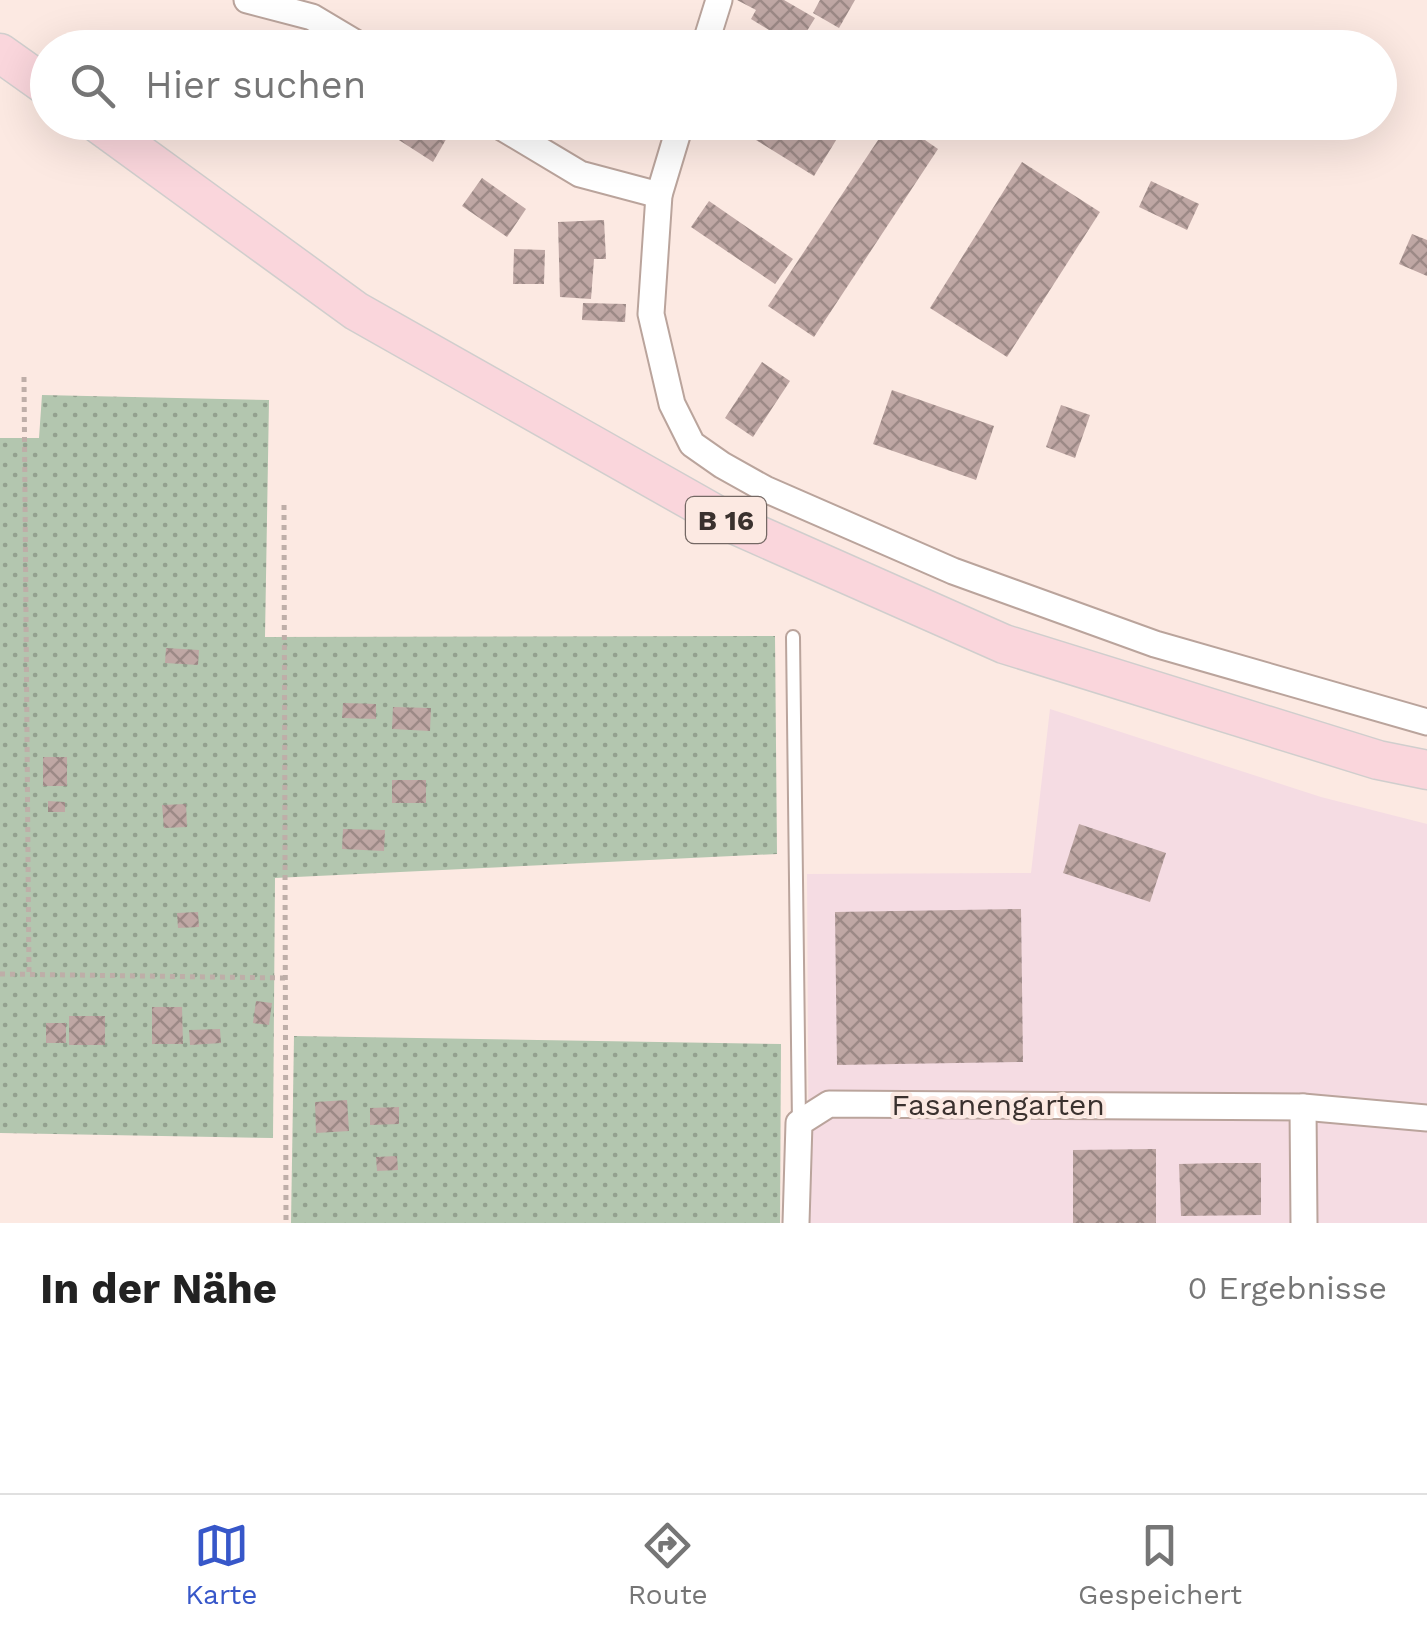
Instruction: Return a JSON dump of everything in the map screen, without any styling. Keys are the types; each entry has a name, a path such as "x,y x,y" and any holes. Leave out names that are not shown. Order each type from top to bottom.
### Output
{"main road":[{"path":"0,53 30,75"},
{"name":"B 16","path":"121,140 356,311 731,523 1004,644 1378,760 1427,770"}],"street":[{"path":"247,0 312,17 334,30"},
{"path":"710,30 719,0"},
{"path":"522,140 580,174 659,196"},
{"path":"676,140 659,196 651,314 672,404 692,444 765,489 953,570 1154,644 1427,722"},
{"name":"Fasanengarten","path":"799,1123 829,1104 1303,1107 1427,1118"},
{"path":"1303,1107 1304,1223"},
{"path":"796,1223 799,1123"}],"lane":[{"path":"793,636 799,1123"}],"path":[{"path":"24,377 29,975"},
{"path":"284,505 286,1223"},
{"path":"0,974 286,978"}],"shaded area":[{"path":"1050,709 1321,797 1427,824 1427,1223 809,1223 807,874 1031,873"}],"green space":[{"path":"42,395 269,400 265,637 775,636 777,854 275,878 273,1138 0,1133 0,438 39,438"},
{"path":"294,1036 781,1044 780,1223 291,1223"}],"building":[{"path":"737,0 784,0 815,18 808,30 769,30 751,19 756,10"},
{"path":"820,0 855,0 839,28 813,13"},
{"path":"399,140 446,140 433,162"},
{"path":"756,140 836,140 814,176"},
{"path":"878,140 925,140 938,149 814,337 768,306"},
{"path":"1022,162 1100,212 1007,357 930,308"},
{"path":"482,178 526,209 507,237 462,206"},
{"path":"1151,181 1199,204 1187,230 1139,207"},
{"path":"709,201 793,259 775,284 691,227"},
{"path":"604,220 606,259 594,259 591,299 560,297 558,222"},
{"path":"1412,234 1427,240 1427,276 1399,264"},
{"path":"514,249 545,250 544,284 513,284"},
{"path":"583,303 626,304 625,322 582,320"},
{"path":"762,362 790,381 753,437 725,418"},
{"path":"892,390 994,426 976,480 873,444"},
{"path":"1061,405 1090,415 1075,458 1046,447"},
{"path":"166,648 199,650 198,665 165,663"},
{"path":"343,703 376,704 376,719 342,718"},
{"path":"393,707 431,708 430,731 392,729"},
{"path":"43,757 67,757 67,786 43,786"},
{"path":"392,780 426,780 426,803 392,803"},
{"path":"48,801 65,802 65,812 48,812"},
{"path":"186,804 187,827 164,828 162,805"},
{"path":"1079,824 1166,853 1150,902 1063,873"},
{"path":"343,829 385,830 384,851 342,849"},
{"path":"1021,909 1023,1062 837,1065 835,912"},
{"path":"198,912 199,927 178,928 177,913"},
{"path":"256,1001 272,1003 269,1025 253,1023"},
{"path":"152,1007 182,1007 183,1044 152,1044"},
{"path":"69,1016 105,1016 105,1045 69,1045"},
{"path":"46,1023 66,1023 66,1043 46,1043"},
{"path":"220,1029 221,1043 190,1045 189,1030"},
{"path":"347,1100 349,1131 316,1133 315,1102"},
{"path":"399,1107 399,1124 370,1125 370,1108"},
{"path":"1156,1149 1156,1223 1073,1223 1073,1150"},
{"path":"397,1156 398,1170 377,1171 376,1157"},
{"path":"1261,1163 1261,1215 1181,1216 1179,1164"}]}
